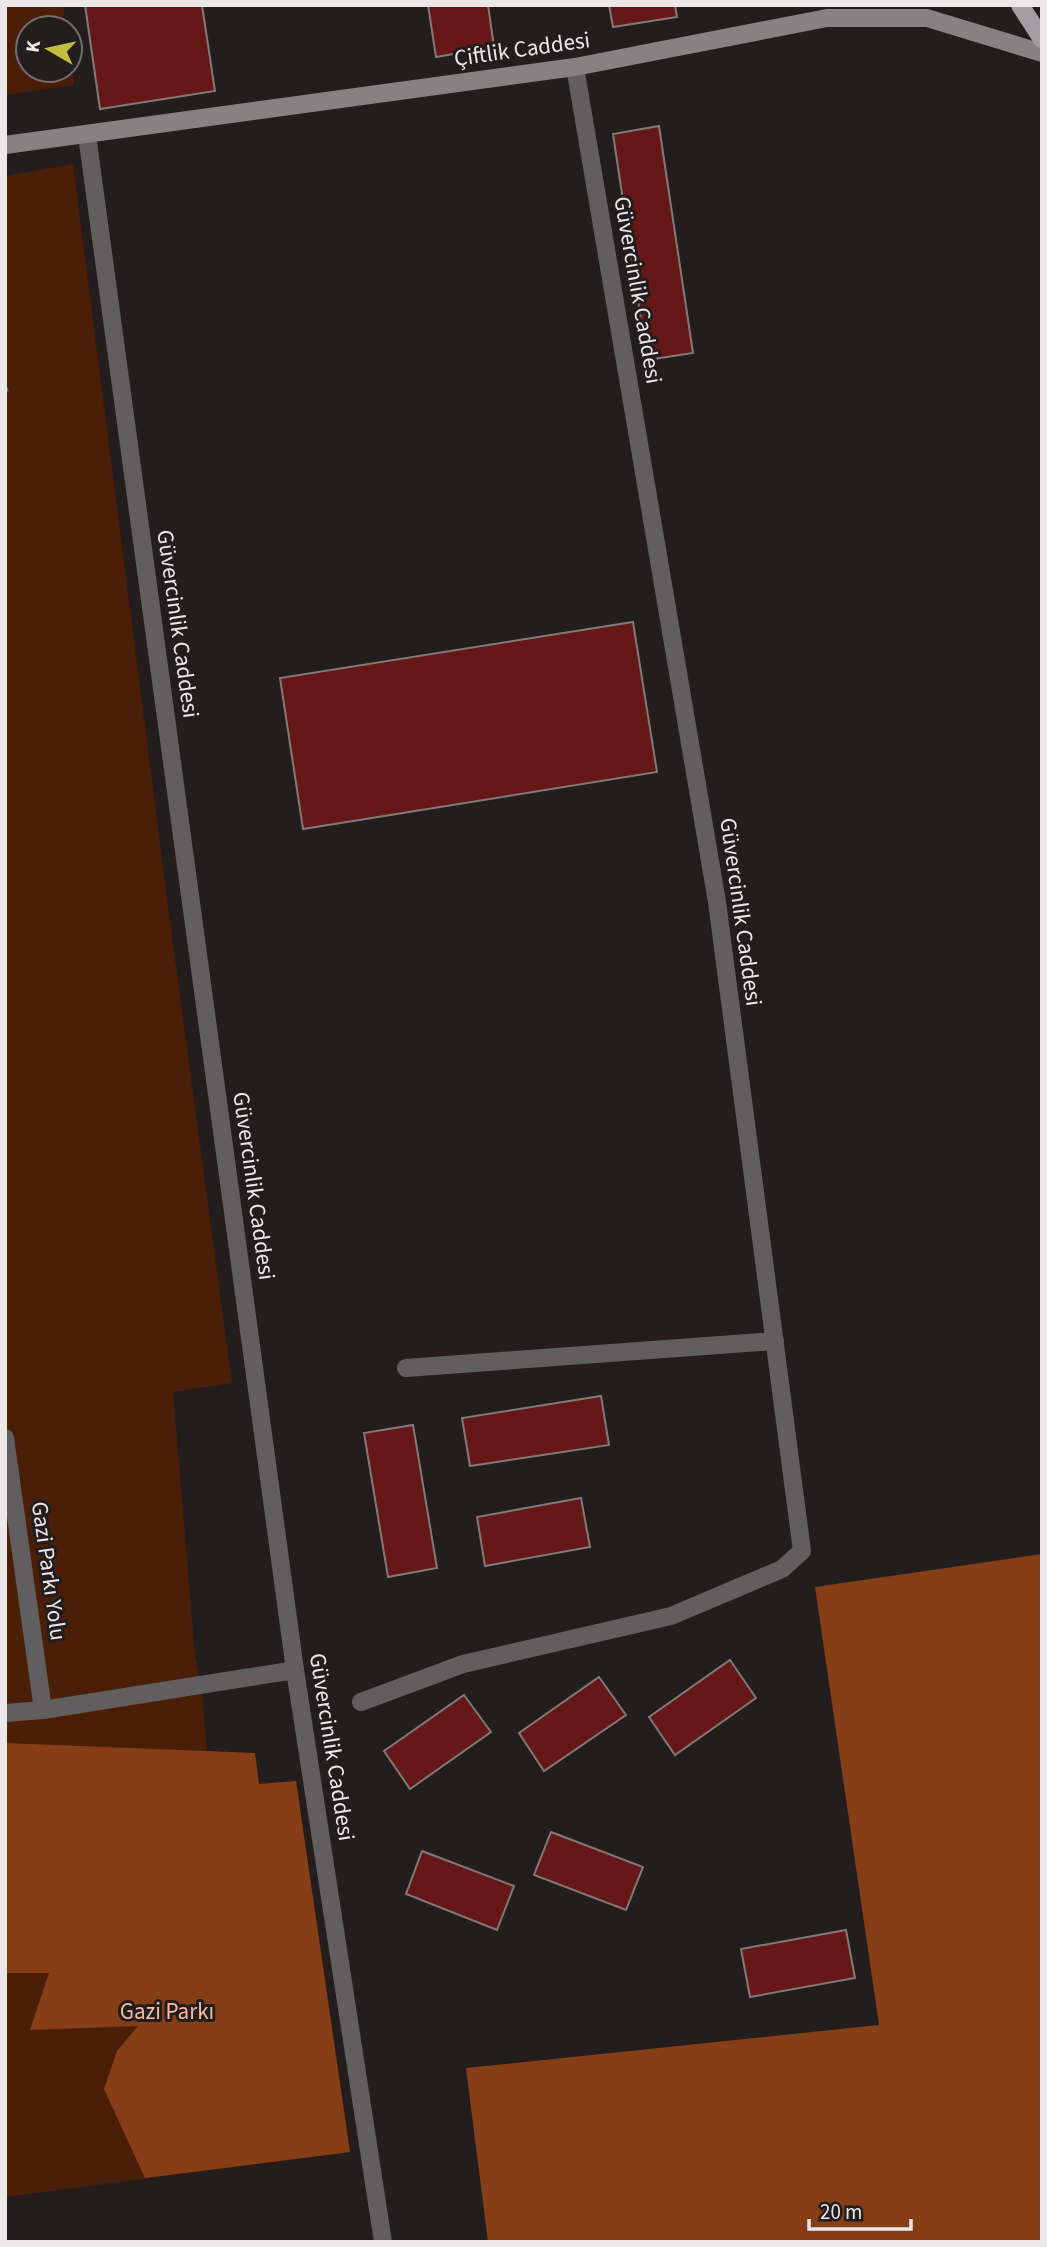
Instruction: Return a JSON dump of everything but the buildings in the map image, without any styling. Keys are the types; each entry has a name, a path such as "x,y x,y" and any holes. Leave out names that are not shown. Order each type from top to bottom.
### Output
{"main road":[{"path":"1020,5 1042,39"},
{"name":"Çiftlik Caddesi","path":"5,145 575,67 827,18 927,18 1042,53"}],"street":[{"name":"Güvercinlik Caddesi","path":"361,1702 463,1664 671,1616 782,1569 802,1551 717,902 575,67"},
{"name":"Güvercinlik Caddesi","path":"88,135 295,1670 383,2242"},
{"path":"406,1368 775,1341"},
{"name":"Gazi Parkı Yolu","path":"5,1438 43,1710"},
{"path":"5,1713 43,1710 295,1670"}],"green space":[{"path":"5,5 63,5 64,14 14,14 14,84 74,85 5,95"},
{"name":"Gazi Parkı","path":"73,164 232,1383 173,1392 195,1655 201,1685 207,1751 255,1753 259,1785 296,1781 350,2152 5,2197 5,176"},
{"path":"1042,1554 1042,2242 488,2242 466,2068 879,2025 815,1587"},
{"path":"5,1743 255,1753 259,1784 296,1781 350,2152 145,2178 104,2089 117,2051 138,2026 30,2030 49,1973 5,1973"}]}
